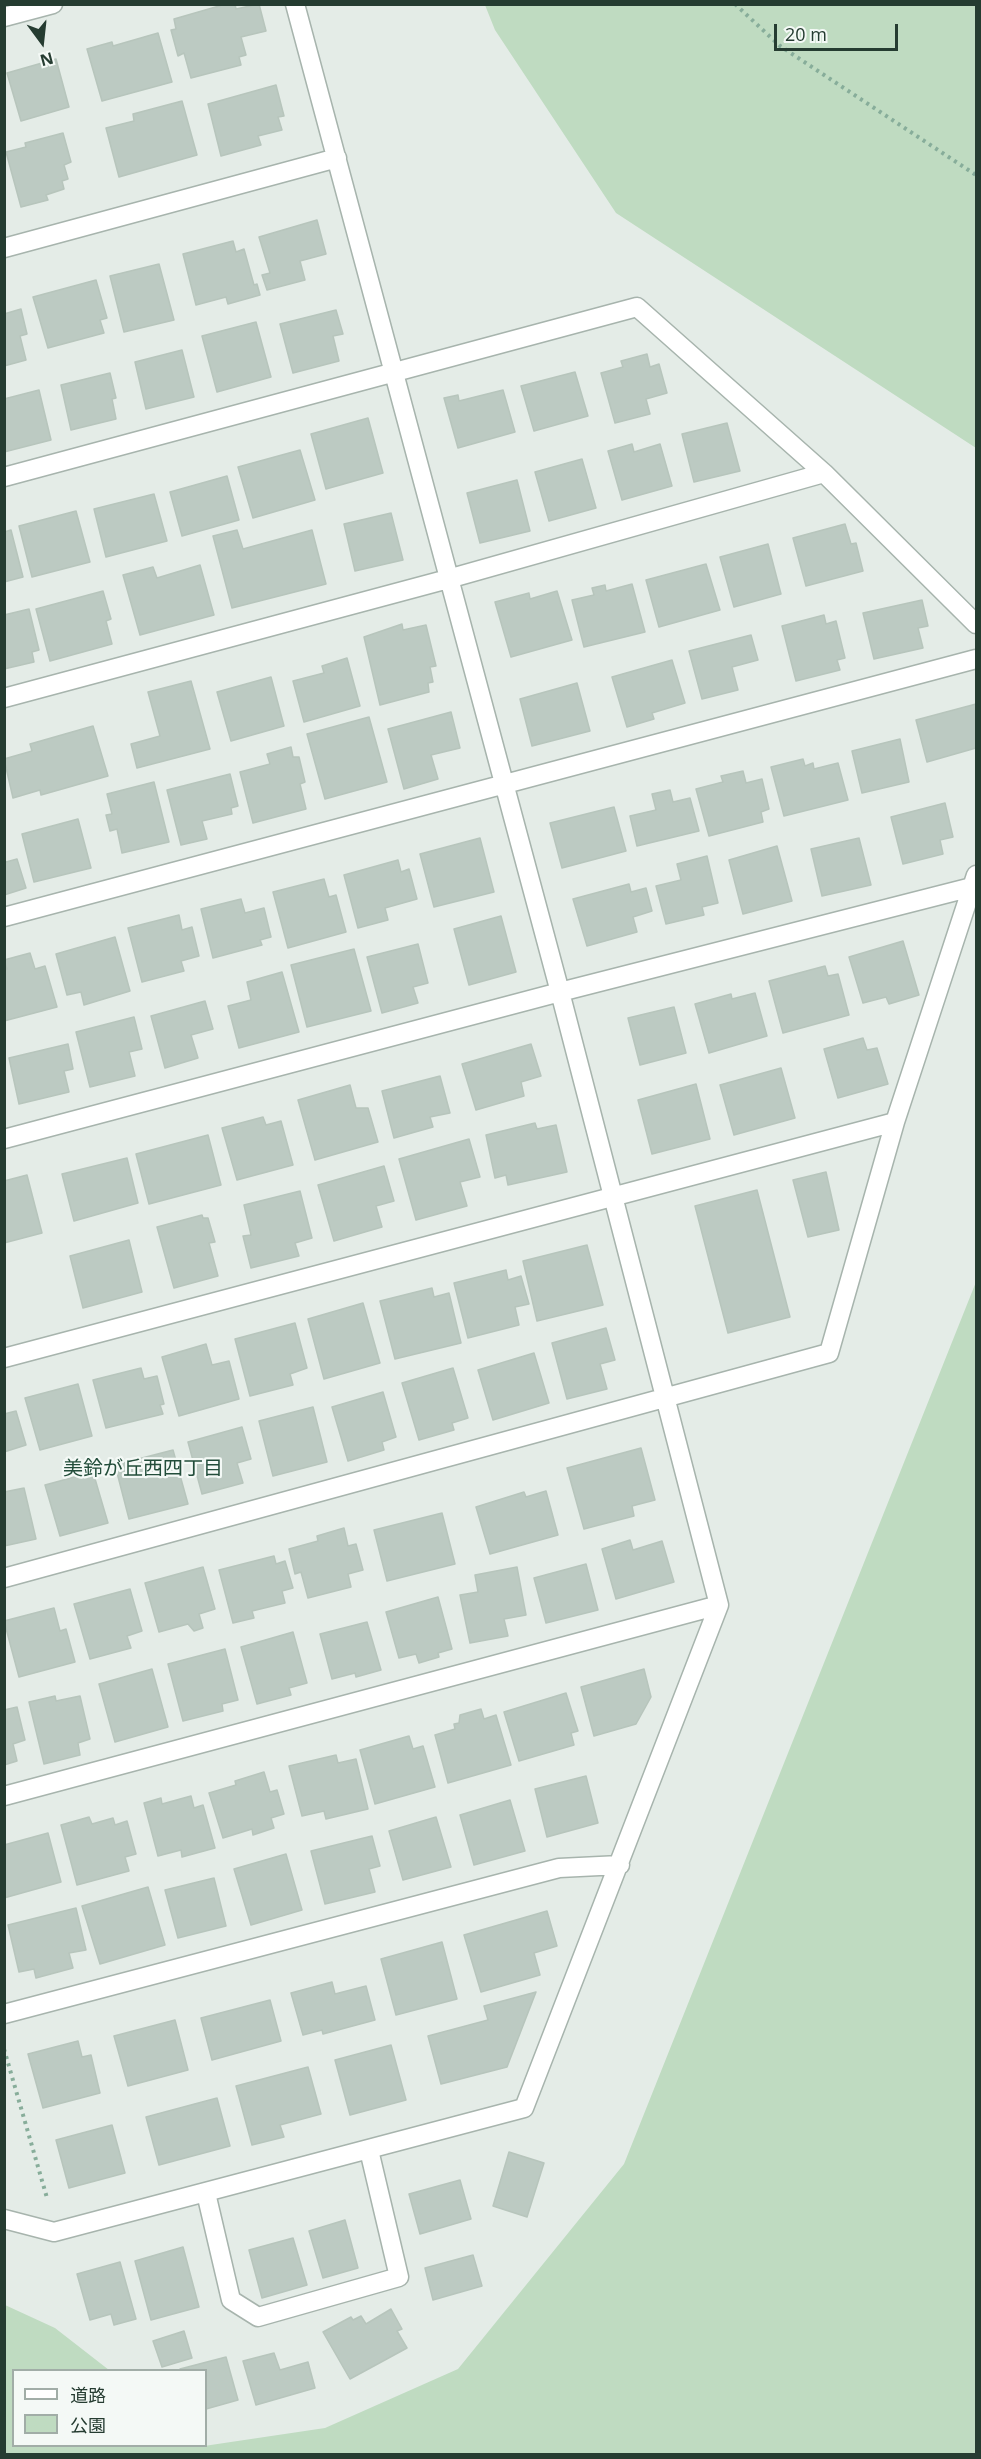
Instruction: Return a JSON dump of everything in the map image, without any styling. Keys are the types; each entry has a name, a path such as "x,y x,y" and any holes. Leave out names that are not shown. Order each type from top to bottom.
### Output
{"street":[{"path":"4,17 54,4"},
{"path":"4,2219 54,2232 524,2108 719,1605 560,992 295,4"},
{"path":"4,248 337,158"},
{"path":"4,477 637,307 824,473 976,624"},
{"path":"4,698 448,579 824,473"},
{"path":"4,918 976,659"},
{"path":"4,1139 974,881"},
{"path":"4,1578 829,1353 895,1122 974,881"},
{"path":"4,1358 895,1122"},
{"path":"4,1796 719,1605"},
{"path":"4,2014 559,1868 620,1864"},
{"path":"206,2193 231,2300 258,2318 399,2277 369,2150"}],"path":[{"path":"735,4 780,46 976,175"},
{"path":"4,2049 48,2201 54,2232"}],"green space":[{"path":"485,5 976,5 976,448 616,213 495,30"},
{"path":"976,1282 976,2454 5,2454 5,2305 55,2328 108,2369 12,2369 12,2447 207,2447 325,2428 458,2369 624,2164"}],"building":[{"path":"226,4 235,4 236,9 259,4 266,31 241,37 246,55 239,57 241,65 191,78 184,53 178,56 171,30 176,29 174,19"},
{"path":"158,33 172,82 102,101 87,49 112,42 113,46"},
{"path":"56,59 69,107 21,121 7,73"},
{"path":"276,85 284,116 278,117 282,130 258,136 261,145 221,156 208,104"},
{"path":"182,101 197,155 119,177 106,128 134,121 133,114"},
{"path":"63,133 71,162 64,165 68,179 62,181 64,189 46,195 48,200 21,207 6,152 26,147 25,143"},
{"path":"317,220 326,254 300,261 305,280 267,290 262,275 270,273 259,237"},
{"path":"233,241 236,252 244,249 254,285 257,284 260,295 228,304 226,297 196,305 183,254"},
{"path":"159,264 174,320 124,332 110,276"},
{"path":"96,280 107,318 100,320 104,333 48,348 33,297"},
{"path":"21,309 27,334 20,336 26,360 4,366 4,314"},
{"path":"336,310 343,334 333,336 339,361 293,373 280,324"},
{"path":"256,322 271,377 217,392 202,336"},
{"path":"182,350 194,397 146,409 135,362"},
{"path":"647,354 650,367 659,364 667,393 646,399 650,414 615,423 601,373 623,367 621,361"},
{"path":"575,372 588,416 534,431 521,386"},
{"path":"110,373 116,398 112,399 116,419 71,430 61,385"},
{"path":"39,390 51,440 4,452 4,399"},
{"path":"503,390 515,432 458,448 444,398 458,395 459,401"},
{"path":"368,418 383,473 326,489 311,434"},
{"path":"727,423 740,471 694,482 682,434"},
{"path":"632,444 634,452 660,444 672,486 622,500 608,451"},
{"path":"300,450 315,500 253,518 238,467"},
{"path":"582,459 596,508 549,521 535,472"},
{"path":"227,476 239,520 182,536 170,492"},
{"path":"517,480 530,531 480,543 467,493"},
{"path":"154,494 167,541 106,557 94,509"},
{"path":"76,511 90,562 32,577 19,526"},
{"path":"391,513 403,560 355,571 344,524"},
{"path":"845,524 851,544 856,543 863,571 806,586 793,538"},
{"path":"11,530 23,577 4,582 4,532"},
{"path":"237,530 243,549 312,530 326,584 232,608 213,536"},
{"path":"768,544 781,594 734,607 720,557"},
{"path":"706,564 720,610 659,627 646,580"},
{"path":"200,565 214,615 140,635 123,575 153,567 157,578"},
{"path":"632,584 645,632 584,647 572,600 594,595 592,588 605,585 606,591"},
{"path":"103,591 111,619 106,621 112,644 50,661 36,609"},
{"path":"557,591 572,640 511,657 495,602 529,593 530,599"},
{"path":"922,600 928,626 918,628 923,648 874,659 863,613"},
{"path":"29,609 39,650 32,652 34,662 4,669 4,615"},
{"path":"824,615 826,624 836,621 845,658 837,660 840,670 796,681 782,626"},
{"path":"402,624 403,630 426,625 436,666 430,667 433,682 428,683 429,692 380,705 364,637"},
{"path":"751,635 758,660 732,667 738,690 702,699 689,651"},
{"path":"347,658 360,706 304,722 293,681 324,673 322,666"},
{"path":"672,660 685,703 652,713 654,719 627,727 612,677"},
{"path":"271,677 284,726 231,741 217,692"},
{"path":"191,681 210,749 137,768 131,744 160,736 148,692"},
{"path":"577,683 590,731 532,746 520,699"},
{"path":"976,704 976,748 927,762 916,720"},
{"path":"451,712 460,748 431,755 438,779 404,789 388,729"},
{"path":"369,717 387,782 325,799 307,734"},
{"path":"93,726 108,776 41,795 40,790 13,798 4,759 32,751 30,744"},
{"path":"900,739 909,782 862,793 852,751"},
{"path":"291,747 293,757 299,757 305,782 300,784 306,809 253,823 240,772 270,764 267,754"},
{"path":"803,759 805,766 813,763 814,769 838,763 848,800 784,816 771,767"},
{"path":"743,771 746,783 762,779 769,809 761,812 763,822 709,836 696,789 723,782 721,776"},
{"path":"230,774 238,806 231,808 232,814 202,821 207,839 181,845 167,790"},
{"path":"154,782 169,842 122,853 117,829 110,831 106,815 112,814 107,794"},
{"path":"670,790 673,802 690,798 699,831 637,846 630,816 656,810 652,794"},
{"path":"945,803 953,837 940,840 943,854 903,864 891,817"},
{"path":"614,807 626,851 562,868 550,823"},
{"path":"78,819 91,868 34,882 22,834"},
{"path":"480,838 494,892 434,907 420,854"},
{"path":"859,838 871,885 822,896 811,849"},
{"path":"777,846 792,901 743,914 729,860"},
{"path":"707,856 718,903 702,907 704,915 666,924 656,886 681,880 677,864"},
{"path":"4,859 6,862 17,859 26,888 4,895"},
{"path":"398,860 401,872 409,869 417,899 385,908 388,920 358,928 344,875"},
{"path":"324,879 329,897 336,895 346,932 288,948 273,892"},
{"path":"629,884 631,892 646,888 652,911 633,917 637,932 587,946 573,899"},
{"path":"241,899 245,913 264,908 271,937 260,940 262,945 213,958 201,909"},
{"path":"179,915 182,930 192,927 199,956 181,961 184,971 142,982 128,928"},
{"path":"501,916 516,972 469,985 454,929"},
{"path":"115,937 130,991 84,1005 81,992 67,995 56,954"},
{"path":"903,941 919,995 889,1004 886,997 863,1003 849,957"},
{"path":"418,944 428,983 413,987 418,1003 382,1013 367,957"},
{"path":"354,949 371,1011 307,1027 291,965"},
{"path":"30,953 35,969 45,966 57,1007 4,1021 4,970 7,969 4,960"},
{"path":"825,966 828,976 838,974 849,1015 783,1033 769,981"},
{"path":"282,972 299,1032 239,1048 228,1006 251,1000 247,982"},
{"path":"755,993 767,1036 709,1053 695,1004 731,994 732,999"},
{"path":"205,1001 213,1029 191,1035 198,1058 165,1068 151,1016"},
{"path":"674,1007 686,1053 640,1065 628,1018"},
{"path":"134,1017 142,1049 129,1052 135,1076 90,1087 76,1032"},
{"path":"863,1038 867,1050 877,1048 888,1084 838,1098 824,1049"},
{"path":"68,1044 73,1069 64,1071 69,1092 19,1104 9,1058"},
{"path":"531,1044 541,1076 521,1082 524,1096 476,1110 462,1064"},
{"path":"781,1068 795,1118 734,1135 720,1085"},
{"path":"440,1076 450,1113 430,1117 433,1127 394,1138 382,1091"},
{"path":"696,1084 710,1139 652,1154 638,1100"},
{"path":"350,1085 356,1108 368,1108 378,1142 315,1160 298,1100"},
{"path":"263,1117 266,1125 281,1121 293,1165 237,1180 222,1128"},
{"path":"535,1123 537,1129 556,1125 567,1172 508,1185 506,1175 495,1178 486,1135"},
{"path":"208,1135 221,1185 149,1204 136,1154"},
{"path":"469,1139 480,1177 460,1182 467,1206 416,1220 399,1159"},
{"path":"127,1158 138,1203 74,1221 62,1174"},
{"path":"384,1166 394,1201 376,1206 382,1227 334,1241 318,1185"},
{"path":"826,1172 839,1230 808,1237 793,1180"},
{"path":"27,1175 42,1233 4,1243 4,1181"},
{"path":"757,1190 790,1317 728,1333 695,1206"},
{"path":"300,1191 312,1238 295,1243 299,1256 251,1268 243,1236 251,1235 244,1205"},
{"path":"202,1215 203,1218 208,1218 215,1242 209,1243 218,1276 174,1288 157,1227"},
{"path":"129,1240 142,1292 83,1308 70,1256"},
{"path":"587,1245 603,1305 537,1321 523,1261"},
{"path":"506,1270 508,1280 521,1276 529,1304 515,1307 519,1325 468,1338 454,1283"},
{"path":"432,1288 434,1297 449,1293 461,1343 395,1359 380,1301"},
{"path":"363,1303 380,1363 324,1379 308,1319"},
{"path":"295,1323 307,1368 290,1374 293,1385 250,1396 235,1339"},
{"path":"606,1328 615,1360 600,1364 607,1389 567,1399 552,1343"},
{"path":"206,1344 212,1365 229,1361 239,1399 179,1416 162,1357"},
{"path":"534,1353 549,1403 493,1420 478,1370"},
{"path":"141,1368 144,1379 157,1376 164,1404 160,1405 163,1414 106,1428 93,1380"},
{"path":"453,1368 468,1418 452,1423 454,1430 419,1440 402,1383"},
{"path":"78,1384 92,1436 40,1450 25,1398"},
{"path":"383,1392 396,1437 382,1442 384,1450 348,1461 332,1407"},
{"path":"313,1407 327,1462 273,1476 259,1421"},
{"path":"16,1411 26,1445 4,1452 4,1414"},
{"path":"242,1427 251,1459 237,1463 243,1483 202,1494 188,1442"},
{"path":"641,1448 655,1500 632,1506 634,1516 584,1529 567,1468"},
{"path":"173,1450 188,1504 129,1519 115,1465"},
{"path":"93,1472 108,1523 60,1536 45,1485"},
{"path":"24,1488 36,1539 4,1546 4,1492"},
{"path":"546,1491 558,1535 490,1554 476,1507 524,1492 526,1497"},
{"path":"442,1513 455,1564 387,1581 374,1530"},
{"path":"344,1528 348,1546 356,1544 363,1570 348,1574 351,1587 308,1598 301,1572 295,1574 289,1549 318,1541 317,1536"},
{"path":"630,1540 633,1550 662,1541 674,1582 616,1599 602,1549"},
{"path":"274,1556 276,1564 285,1561 293,1588 282,1591 285,1603 252,1611 254,1618 233,1623 219,1570"},
{"path":"586,1564 598,1610 546,1623 534,1578"},
{"path":"203,1567 215,1609 199,1614 203,1628 194,1631 188,1624 159,1632 145,1583"},
{"path":"517,1567 526,1615 504,1619 508,1636 470,1643 460,1595 478,1592 475,1575"},
{"path":"130,1589 142,1631 127,1636 131,1648 90,1659 74,1604"},
{"path":"438,1597 452,1649 438,1653 439,1657 419,1663 416,1654 399,1658 386,1612"},
{"path":"54,1608 60,1631 66,1629 75,1662 19,1677 4,1621"},
{"path":"367,1622 381,1670 356,1677 355,1673 332,1679 320,1634"},
{"path":"293,1632 307,1683 289,1688 291,1695 257,1704 241,1647"},
{"path":"225,1649 238,1700 222,1704 223,1711 183,1721 168,1664"},
{"path":"152,1669 168,1727 115,1742 99,1684"},
{"path":"644,1669 651,1697 636,1724 594,1736 581,1687"},
{"path":"566,1693 578,1731 571,1733 574,1745 519,1761 504,1712"},
{"path":"55,1696 56,1701 80,1696 90,1739 78,1743 80,1755 44,1764 29,1702"},
{"path":"17,1707 25,1740 13,1744 17,1761 4,1765 4,1710"},
{"path":"481,1709 484,1719 496,1715 511,1765 448,1783 435,1735 455,1729 454,1724 459,1723 460,1715"},
{"path":"409,1736 413,1749 423,1746 435,1787 375,1804 360,1750"},
{"path":"336,1755 338,1763 356,1759 368,1809 326,1819 324,1811 302,1816 289,1766"},
{"path":"264,1772 270,1792 277,1790 284,1814 271,1818 274,1828 253,1835 252,1829 223,1838 209,1793 236,1785 235,1781"},
{"path":"586,1776 598,1823 547,1837 535,1789"},
{"path":"191,1796 194,1808 203,1805 215,1848 182,1857 181,1850 158,1856 144,1803 161,1798 162,1804"},
{"path":"510,1800 525,1851 474,1865 460,1815"},
{"path":"89,1817 92,1824 113,1818 115,1825 127,1821 136,1854 125,1857 129,1871 77,1885 61,1825"},
{"path":"436,1817 451,1867 403,1880 389,1831"},
{"path":"48,1833 61,1882 4,1898 4,1845"},
{"path":"372,1836 380,1866 369,1869 375,1892 325,1904 311,1851"},
{"path":"286,1854 302,1910 251,1925 234,1869"},
{"path":"214,1878 226,1926 178,1938 165,1890"},
{"path":"148,1887 165,1945 100,1964 82,1906"},
{"path":"76,1908 86,1950 69,1953 73,1968 36,1978 34,1969 19,1972 8,1925"},
{"path":"547,1911 557,1946 534,1953 540,1975 481,1992 464,1935"},
{"path":"442,1942 457,1999 396,2015 381,1959"},
{"path":"332,1982 335,1994 366,1986 375,2020 323,2034 322,2030 303,2035 291,1993"},
{"path":"536,1992 507,2067 441,2084 428,2036 488,2020 484,2006"},
{"path":"270,2000 281,2041 212,2060 201,2018"},
{"path":"175,2020 188,2070 128,2086 114,2036"},
{"path":"78,2041 82,2057 91,2055 100,2093 43,2108 28,2054"},
{"path":"391,2045 406,2100 350,2115 335,2060"},
{"path":"308,2067 321,2114 280,2125 284,2137 252,2145 236,2086"},
{"path":"217,2098 230,2146 159,2165 146,2117"},
{"path":"112,2125 125,2173 69,2188 56,2140"},
{"path":"509,2152 544,2163 527,2217 493,2206"},
{"path":"460,2180 471,2219 420,2234 409,2194"},
{"path":"345,2220 358,2268 323,2278 309,2231"},
{"path":"293,2238 307,2285 262,2298 249,2250"},
{"path":"183,2247 199,2307 151,2320 135,2261"},
{"path":"473,2255 482,2286 433,2300 425,2268"},
{"path":"120,2262 136,2319 114,2325 111,2314 90,2320 77,2274"},
{"path":"391,2309 402,2329 397,2331 407,2348 350,2379 323,2332 351,2317 353,2320 361,2316 366,2324"},
{"path":"184,2331 192,2358 162,2367 153,2341"},
{"path":"274,2353 280,2370 308,2362 315,2388 256,2405 243,2361"},
{"path":"226,2357 238,2400 207,2409 207,2369 180,2369"}],"district":[{"name":"美鈴が丘西四丁目","path":"143,1469"}]}
